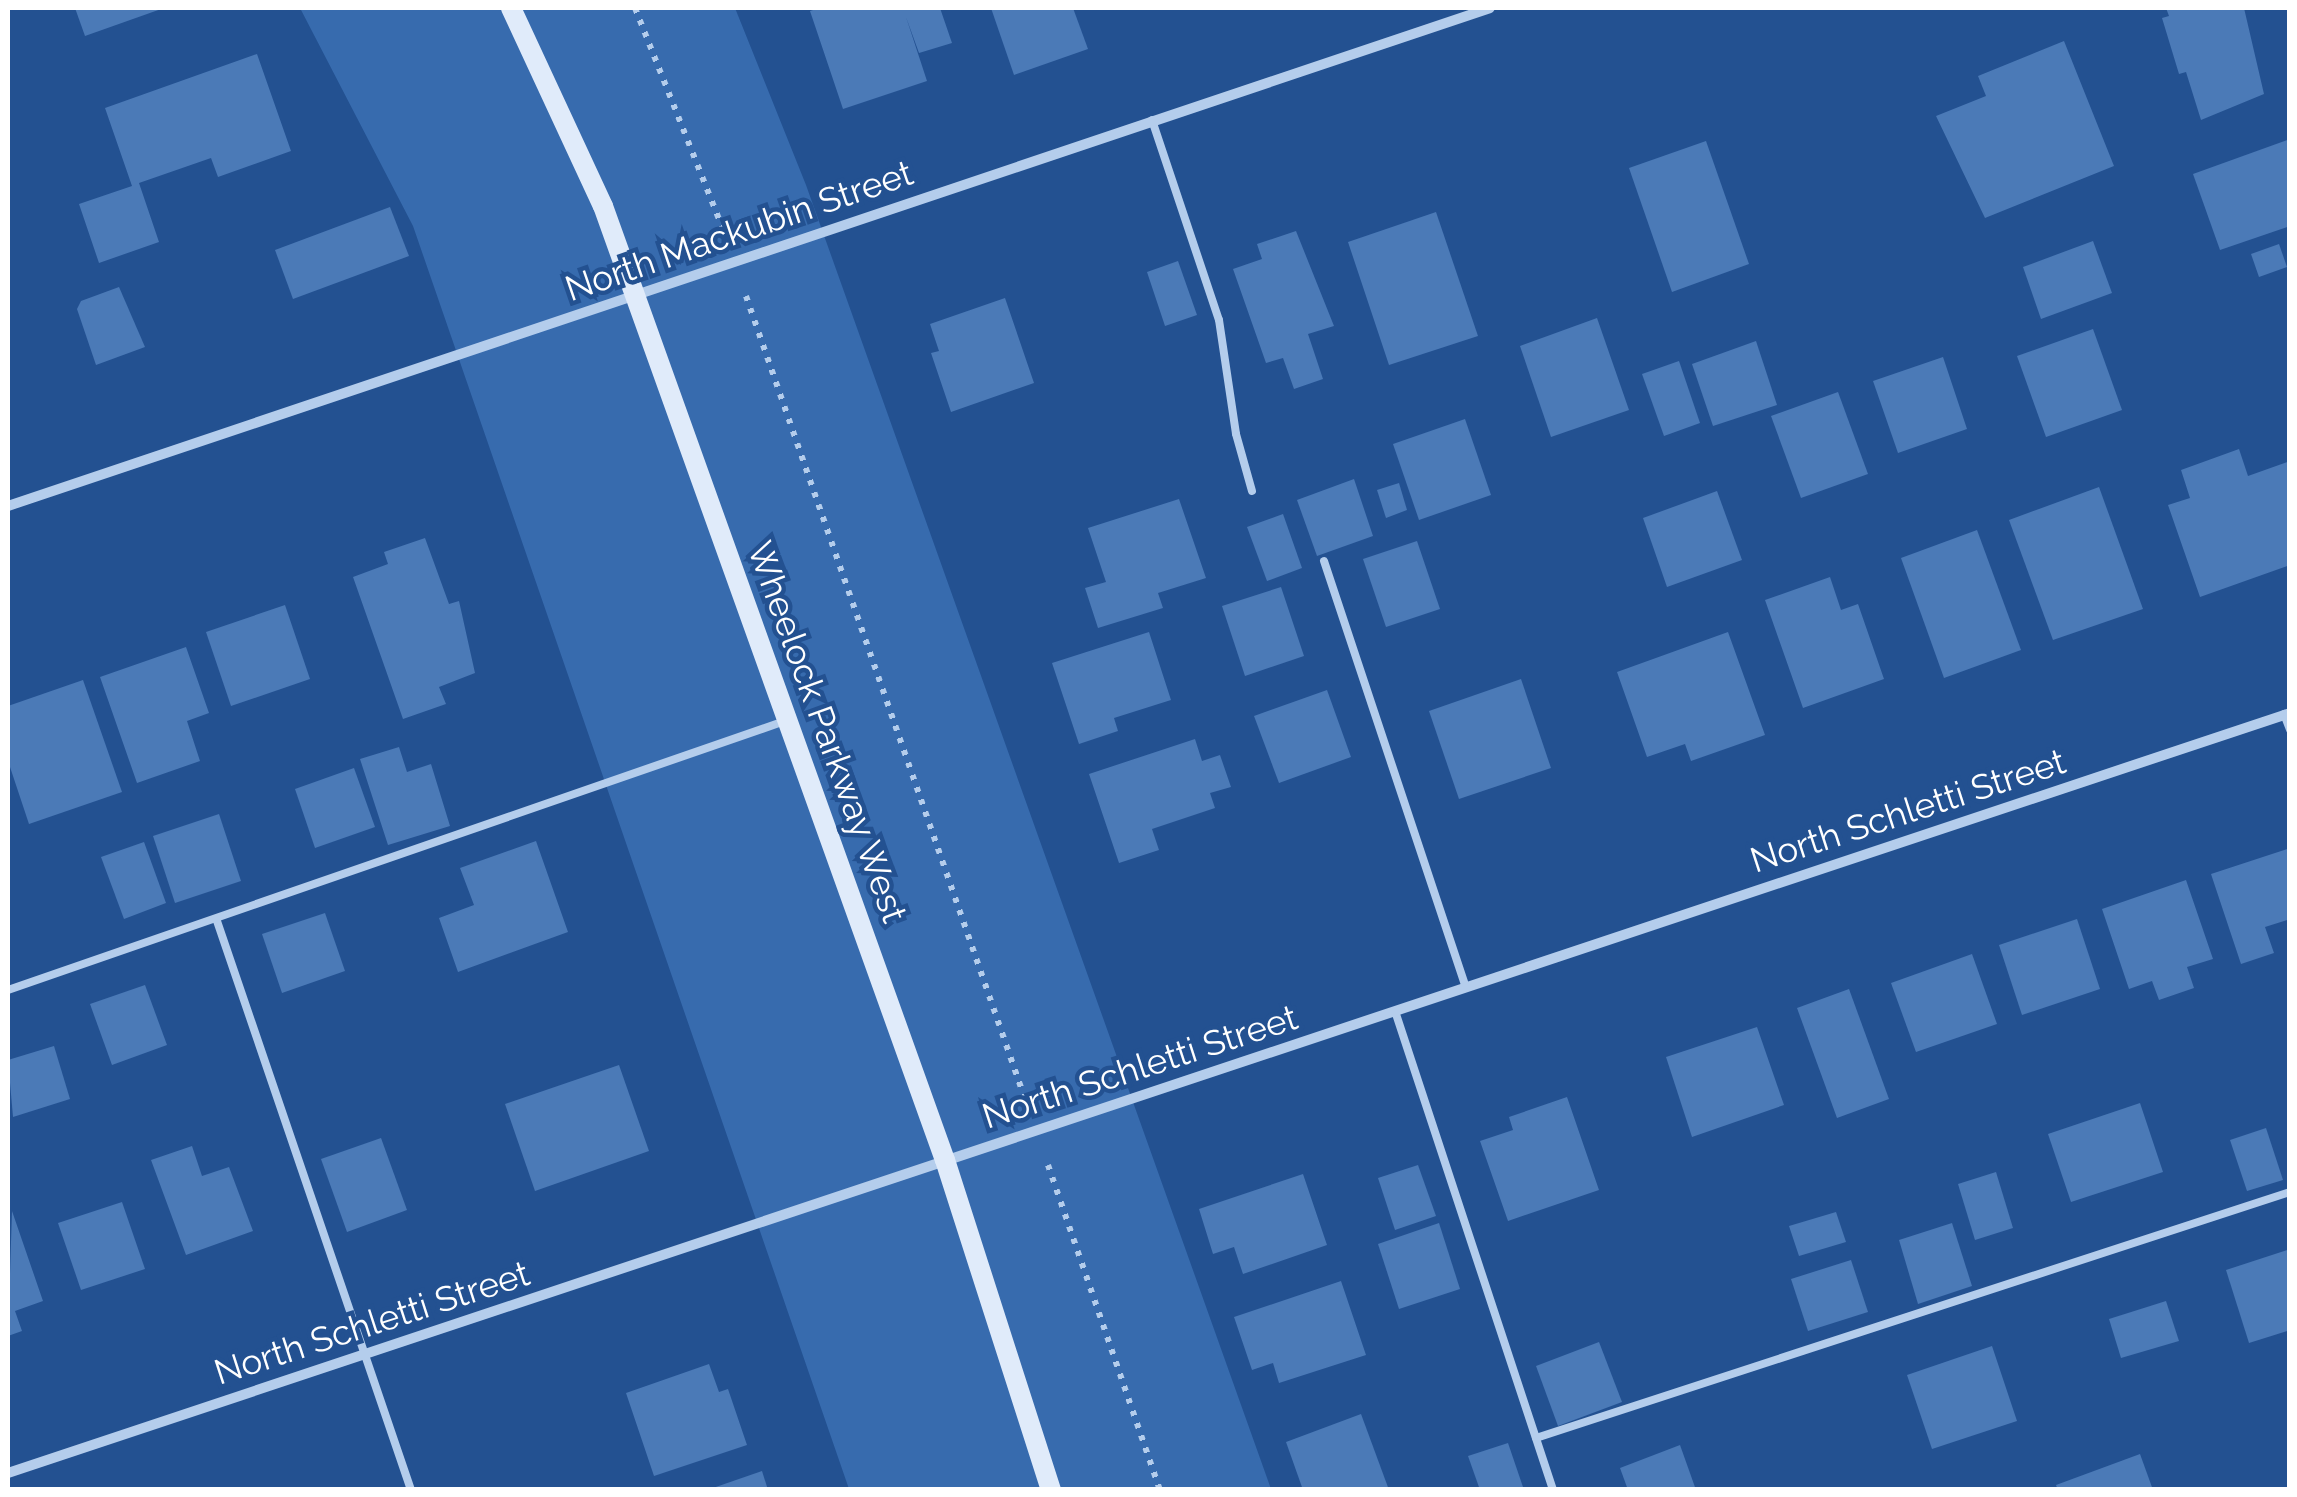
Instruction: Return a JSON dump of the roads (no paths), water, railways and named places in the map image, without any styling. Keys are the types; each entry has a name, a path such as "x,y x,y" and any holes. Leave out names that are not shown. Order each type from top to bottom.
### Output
{"street":[{"name":"Wheelock Parkway West","path":"511,8 602,206 945,1160 1051,1490"},
{"name":"North Mackubin Street","path":"8,506 512,341 632,293 1490,8"},
{"name":"North Schletti Street","path":"8,1473 2287,714"}],"lane":[{"path":"1152,120 1219,320 1236,434 1252,491"},
{"path":"1324,562 1466,987"},
{"path":"2287,714 2290,730"},
{"path":"8,990 217,921 789,720"},
{"path":"217,921 411,1490"},
{"path":"1394,1011 1554,1490"},
{"path":"1536,1438 2290,1192"}]}
